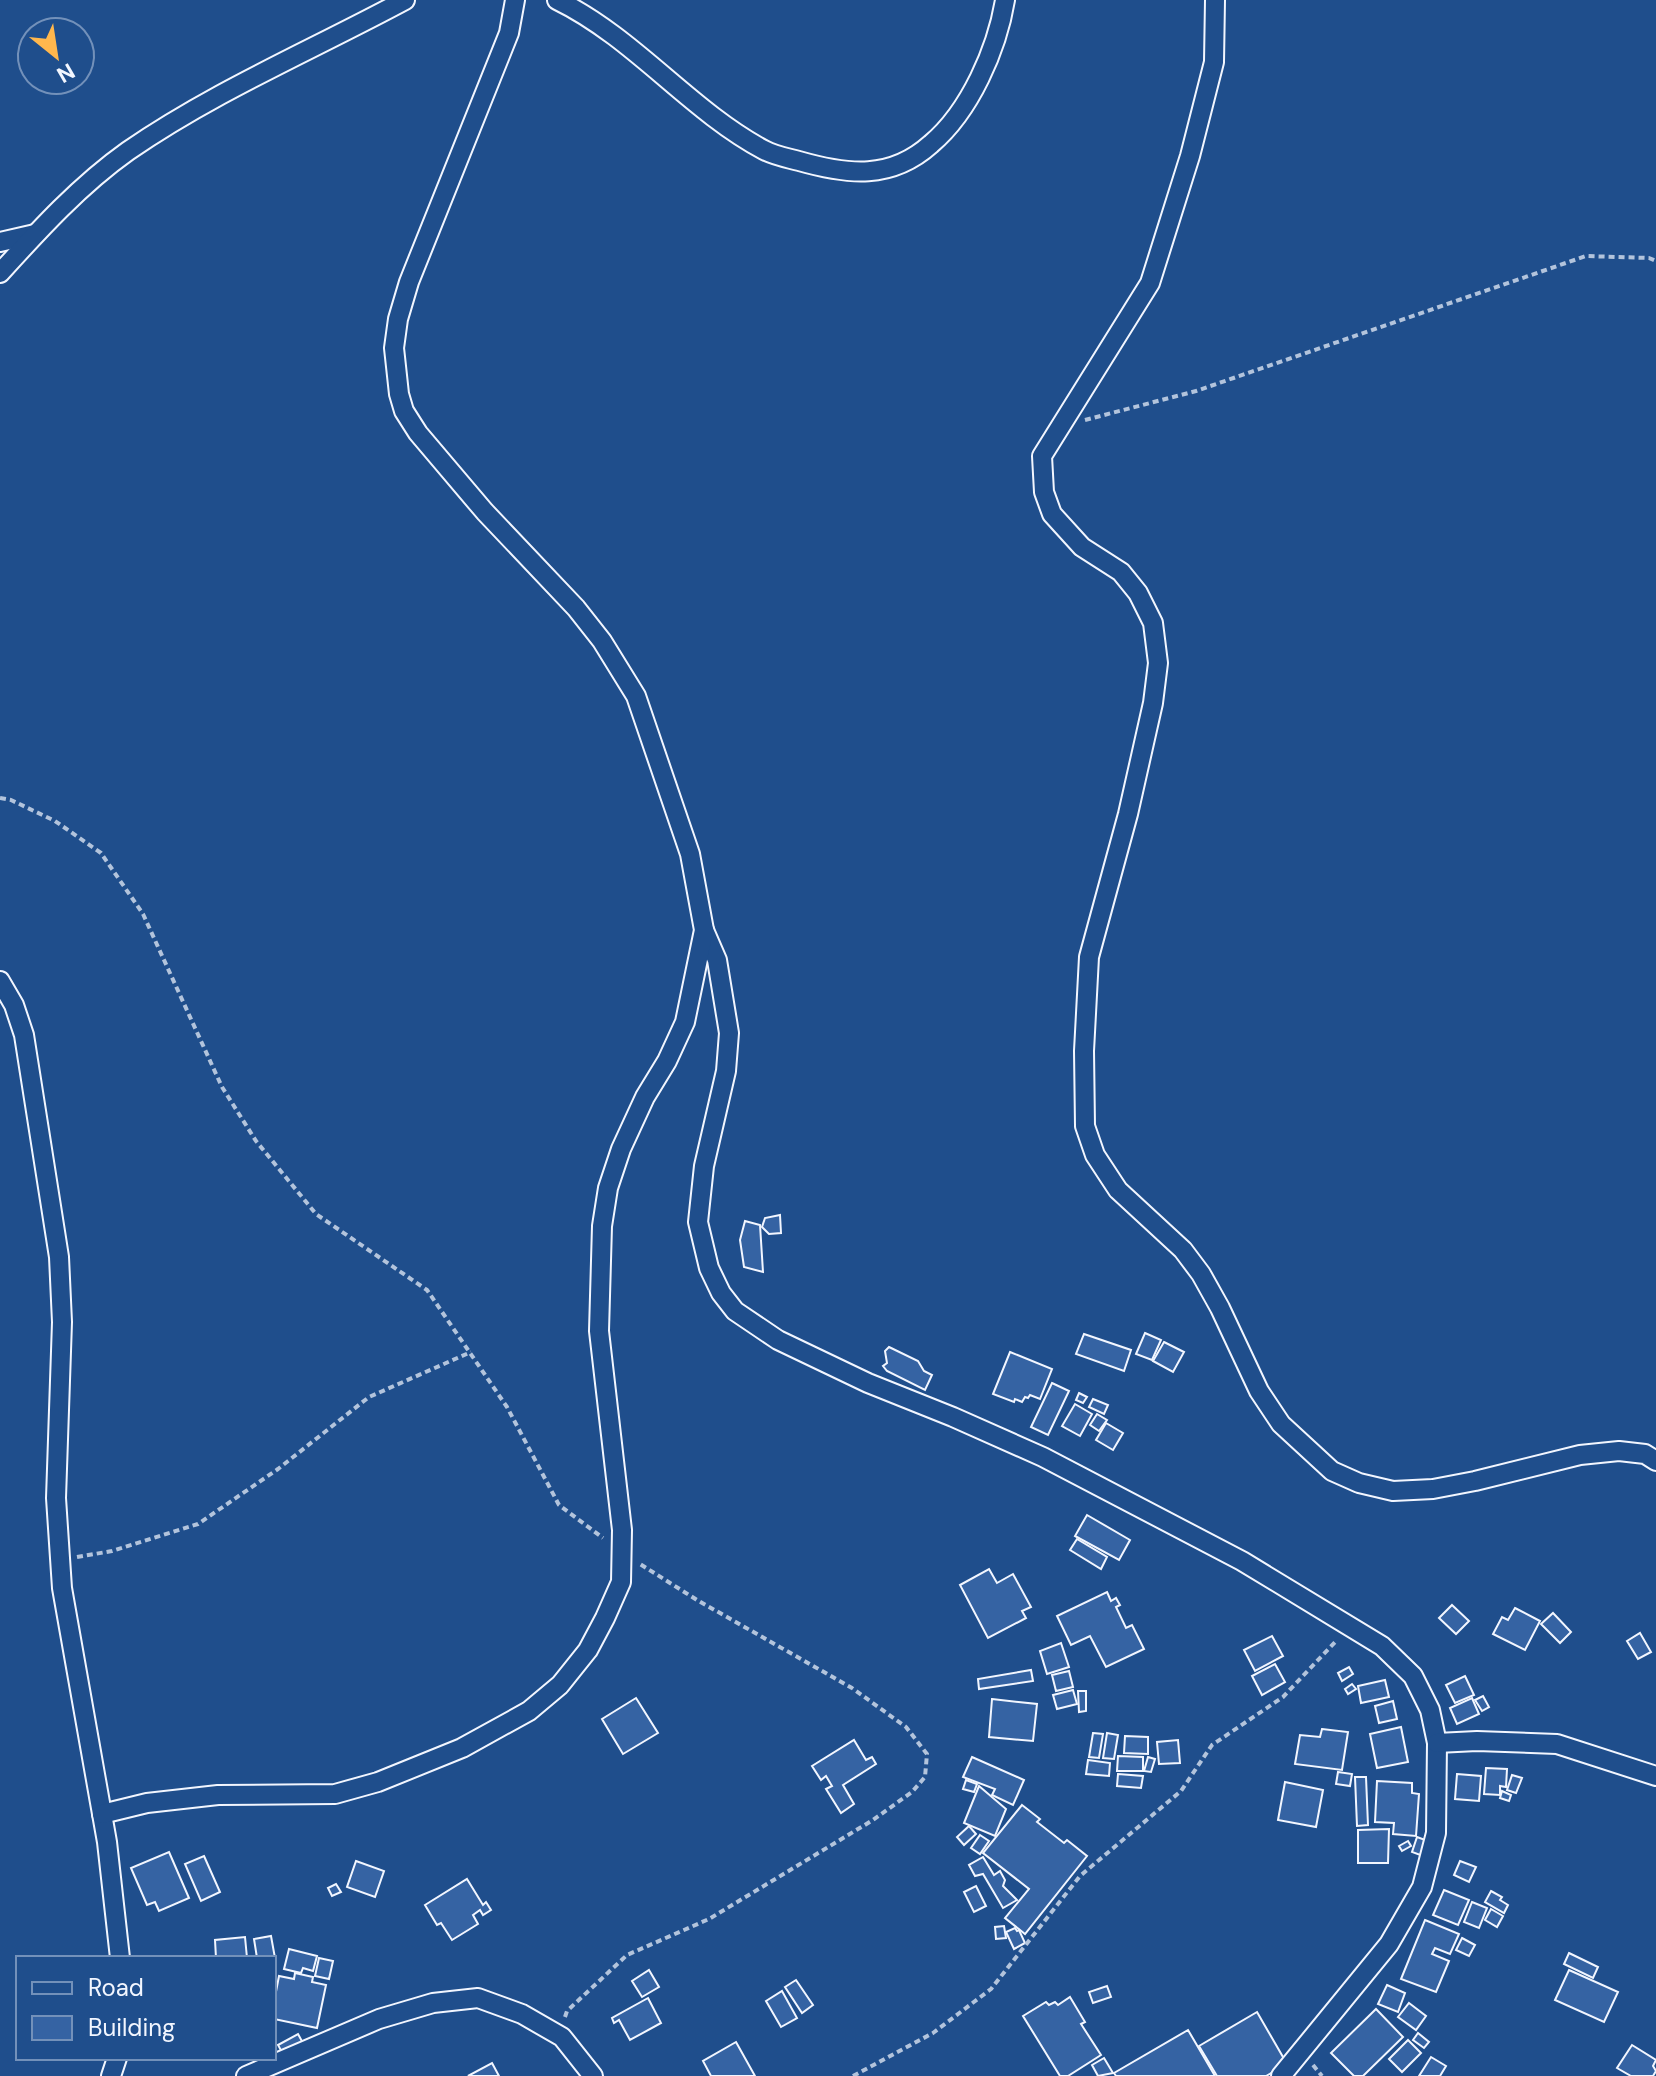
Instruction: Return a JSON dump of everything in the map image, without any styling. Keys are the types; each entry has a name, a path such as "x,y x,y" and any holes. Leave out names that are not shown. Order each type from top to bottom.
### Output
{"street":[{"path":"0,273 35,234 125,153 245,80 405,0"},
{"path":"515,0 509,33 409,282 394,348 399,394 404,411 418,433 485,512 576,608 602,641 636,696 690,854 704,930 717,960 729,1033 726,1071 704,1166 698,1222 709,1268 721,1293 735,1311 778,1340 855,1377 1043,1457 1242,1561 1382,1646 1413,1676 1430,1710 1437,1743 1436,1833 1422,1887 1389,1944 1281,2076"},
{"path":"557,0 615,34 680,89 766,151 847,172 873,172 897,166 921,154 945,132 986,68 1005,0"},
{"path":"1215,0 1214,62 1190,156 1150,283 1042,456 1044,492 1052,514 1082,547 1121,572 1138,593 1153,623 1158,663 1153,703 1128,814 1089,957 1083,1098 1085,1126 1095,1155 1118,1190 1192,1262 1220,1308 1259,1391 1281,1424 1332,1471 1359,1483 1393,1491 1433,1489 1475,1481 1580,1455 1619,1451 1645,1454 1656,1461"},
{"path":"0,242 35,234"},
{"path":"102,1814 147,1803 218,1795 335,1794 378,1782 435,1760 494,1732 529,1711 560,1685 588,1650 621,1582 623,1553 599,1331 602,1226 608,1188 621,1149 645,1097 667,1061 685,1022 704,930"},
{"path":"0,981 14,1005 24,1035 59,1257 62,1322 56,1498 59,1560 102,1814 120,1956"},
{"path":"1437,1743 1488,1741 1557,1744 1656,1776"},
{"path":"246,2076 379,2019 433,2003 478,1998 522,2014 562,2037 593,2076"}],"path":[{"path":"1060,427 1196,391 1586,256 1649,258 1656,261"},
{"path":"0,798 55,821 101,853 143,914 222,1087 256,1141 316,1214 427,1290 507,1407 559,1505 623,1553 697,1600 852,1688 906,1727 927,1754 925,1777 912,1792 873,1820 709,1919 627,1955 567,2011 562,2024 562,2037"},
{"path":"59,1560 112,1551 198,1524 278,1469 369,1397 471,1352"},
{"path":"853,2076 933,2033 991,1989 1080,1876 1181,1791 1212,1745 1283,1697 1349,1627"}],"building":[{"path":"780,1215 781,1233 769,1234 762,1227 765,1218"},
{"path":"745,1221 760,1225 763,1272 744,1267 740,1240"},
{"path":"1145,1333 1161,1340 1152,1360 1136,1354"},
{"path":"1084,1334 1131,1350 1124,1371 1076,1354"},
{"path":"1164,1342 1184,1352 1173,1372 1153,1361"},
{"path":"889,1347 918,1361 924,1371 932,1375 925,1390 887,1371 883,1366 887,1363 885,1351"},
{"path":"1010,1352 1052,1369 1040,1399 1030,1395 1022,1402 1015,1399 1014,1402 993,1394"},
{"path":"1052,1383 1069,1391 1048,1435 1031,1427"},
{"path":"1079,1393 1087,1397 1083,1403 1076,1400"},
{"path":"1093,1399 1108,1405 1104,1414 1089,1407"},
{"path":"1075,1404 1092,1414 1080,1436 1062,1426"},
{"path":"1097,1414 1107,1420 1099,1431 1090,1425"},
{"path":"1106,1423 1123,1433 1113,1450 1096,1440"},
{"path":"1087,1515 1130,1540 1119,1560 1075,1536"},
{"path":"1077,1539 1107,1557 1101,1569 1070,1550"},
{"path":"989,1569 997,1583 1013,1574 1031,1607 1022,1611 1026,1618 988,1638 960,1585"},
{"path":"1107,1592 1111,1601 1116,1598 1120,1605 1116,1607 1126,1628 1132,1625 1144,1649 1106,1667 1090,1636 1071,1645 1057,1616"},
{"path":"1452,1605 1469,1621 1456,1634 1439,1618"},
{"path":"1515,1608 1540,1621 1525,1650 1493,1634 1502,1617 1508,1620"},
{"path":"1553,1613 1571,1632 1560,1643 1541,1624"},
{"path":"1640,1633 1651,1652 1638,1659 1627,1641"},
{"path":"1272,1636 1283,1656 1255,1671 1244,1650"},
{"path":"1061,1643 1069,1667 1047,1674 1040,1651"},
{"path":"1275,1664 1285,1682 1262,1695 1252,1676"},
{"path":"1349,1667 1353,1674 1342,1681 1338,1673"},
{"path":"1031,1670 1033,1681 979,1689 978,1679"},
{"path":"1069,1671 1073,1687 1056,1691 1052,1675"},
{"path":"1465,1676 1474,1695 1455,1703 1446,1685"},
{"path":"1385,1680 1389,1697 1361,1703 1358,1686"},
{"path":"1352,1684 1356,1689 1348,1694 1345,1689"},
{"path":"1073,1690 1077,1704 1057,1709 1053,1695"},
{"path":"1078,1691 1086,1691 1086,1711 1079,1712"},
{"path":"1483,1696 1489,1707 1482,1711 1475,1700"},
{"path":"636,1698 658,1733 623,1754 602,1719"},
{"path":"1472,1698 1479,1714 1457,1724 1450,1708"},
{"path":"992,1699 1037,1704 1033,1741 989,1737"},
{"path":"1393,1701 1397,1719 1379,1723 1375,1706"},
{"path":"1401,1727 1408,1762 1377,1768 1370,1734"},
{"path":"1322,1729 1348,1732 1342,1770 1295,1764 1300,1735 1320,1737"},
{"path":"1093,1733 1103,1734 1099,1758 1089,1757"},
{"path":"1107,1733 1118,1735 1114,1759 1103,1758"},
{"path":"1125,1736 1148,1737 1148,1754 1124,1753"},
{"path":"854,1740 866,1760 872,1757 876,1764 843,1785 854,1804 841,1813 826,1789 832,1786 826,1776 821,1780 812,1766"},
{"path":"1178,1740 1180,1763 1159,1764 1157,1742"},
{"path":"1118,1756 1143,1757 1143,1771 1117,1771"},
{"path":"972,1757 1024,1780 1013,1805 992,1795 995,1789 963,1777"},
{"path":"1148,1757 1155,1759 1151,1772 1144,1771"},
{"path":"1088,1760 1110,1763 1109,1776 1086,1774"},
{"path":"1486,1768 1507,1769 1506,1787 1500,1786 1500,1795 1484,1794"},
{"path":"1338,1772 1352,1774 1350,1786 1336,1784"},
{"path":"1118,1774 1143,1776 1141,1788 1117,1786"},
{"path":"1457,1774 1481,1776 1479,1801 1455,1799"},
{"path":"1512,1775 1522,1778 1516,1793 1507,1790"},
{"path":"1355,1777 1366,1777 1368,1825 1357,1826"},
{"path":"966,1780 977,1784 974,1792 963,1789"},
{"path":"1377,1781 1412,1783 1412,1793 1419,1794 1416,1836 1393,1834 1394,1823 1375,1822"},
{"path":"1285,1782 1323,1790 1316,1827 1278,1820"},
{"path":"979,1786 1006,1809 995,1836 964,1823"},
{"path":"1502,1791 1511,1795 1509,1801 1500,1798"},
{"path":"1022,1805 1040,1819 1037,1822 1087,1856 1025,1934 1005,1918 1029,1889 983,1853"},
{"path":"969,1826 976,1834 964,1845 957,1837"},
{"path":"1389,1829 1388,1863 1358,1863 1358,1830"},
{"path":"980,1835 989,1841 980,1854 971,1848"},
{"path":"1417,1837 1428,1841 1423,1856 1412,1852"},
{"path":"1408,1841 1411,1846 1402,1851 1399,1846"},
{"path":"169,1852 189,1898 159,1911 155,1902 147,1905 131,1868"},
{"path":"204,1856 220,1892 201,1901 185,1864"},
{"path":"983,1857 994,1875 1000,1871 1005,1880 1003,1886 1017,1900 1003,1908 983,1874 975,1876 969,1865"},
{"path":"356,1861 384,1871 375,1897 347,1887"},
{"path":"1460,1861 1476,1867 1469,1882 1454,1875"},
{"path":"467,1879 483,1905 486,1902 491,1910 483,1915 480,1910 473,1915 478,1924 452,1940 441,1923 437,1925 425,1905"},
{"path":"336,1884 341,1892 332,1896 328,1888"},
{"path":"976,1886 986,1906 974,1912 964,1892"},
{"path":"1444,1890 1469,1900 1458,1925 1433,1915"},
{"path":"1491,1891 1508,1905 1504,1913 1485,1902"},
{"path":"1472,1902 1487,1908 1479,1928 1464,1922"},
{"path":"1491,1909 1503,1916 1497,1927 1485,1920"},
{"path":"1425,1920 1459,1934 1450,1954 1435,1948 1432,1954 1449,1961 1436,1992 1401,1979"},
{"path":"1004,1926 1006,1938 996,1939 995,1927"},
{"path":"1015,1928 1025,1943 1014,1949 1006,1932"},
{"path":"271,1936 275,1956 257,1956 254,1939"},
{"path":"245,1937 247,1956 216,1956 215,1940"},
{"path":"1462,1938 1475,1945 1469,1956 1456,1950"},
{"path":"289,1949 317,1956 313,1971 303,1968 301,1973 284,1969"},
{"path":"1569,1953 1598,1967 1593,1978 1564,1964"},
{"path":"319,1958 333,1961 329,1979 315,1976"},
{"path":"649,1970 659,1987 642,1997 632,1981"},
{"path":"1569,1970 1618,1992 1604,2022 1555,2000"},
{"path":"295,1973 313,1977 312,1982 326,1985 317,2028 276,2019 279,1976 294,1979"},
{"path":"796,1980 813,2005 802,2013 785,1987"},
{"path":"1387,1985 1405,1993 1398,2012 1378,2004"},
{"path":"1107,1986 1111,1997 1093,2003 1089,1992"},
{"path":"782,1991 797,2018 781,2027 766,2001"},
{"path":"1070,1997 1085,2022 1081,2024 1101,2055 1068,2076 1060,2076 1023,2016 1046,2002 1058,2005"},
{"path":"648,1998 661,2023 630,2040 619,2020 614,2023 612,2018"},
{"path":"1409,2003 1426,2016 1416,2030 1398,2017"},
{"path":"1376,2009 1403,2037 1363,2076 1354,2076 1331,2053"},
{"path":"1257,2012 1287,2064 1266,2076 1217,2076 1199,2046"},
{"path":"1188,2030 1215,2076 1116,2076 1114,2073"},
{"path":"1418,2033 1429,2042 1424,2048 1413,2040"},
{"path":"298,2034 303,2043 283,2054 278,2045"},
{"path":"1408,2040 1421,2053 1402,2072 1389,2059"},
{"path":"736,2042 755,2076 711,2076 703,2061"},
{"path":"1632,2045 1656,2060 1653,2076 1631,2076 1617,2068"},
{"path":"1431,2057 1446,2066 1440,2076 1419,2076"},
{"path":"1104,2058 1113,2073 1098,2076 1092,2065"},
{"path":"492,2063 499,2076 468,2076"}]}
